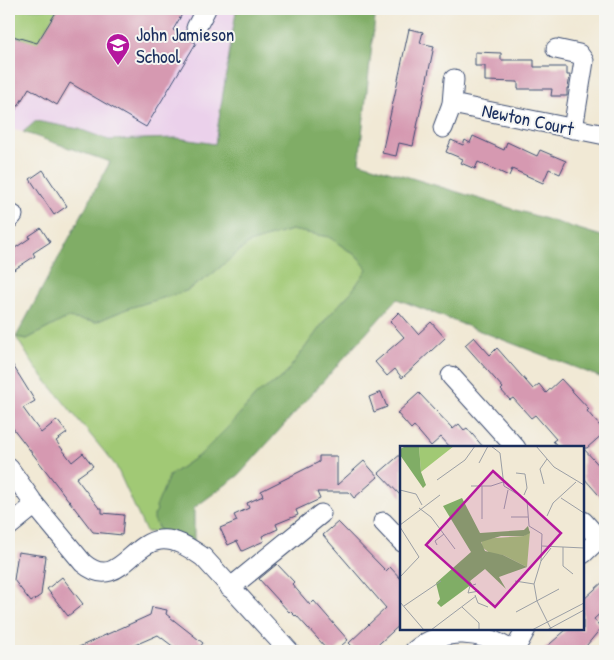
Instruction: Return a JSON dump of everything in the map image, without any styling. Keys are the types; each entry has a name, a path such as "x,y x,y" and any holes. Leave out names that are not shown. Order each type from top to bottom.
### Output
{"street":[{"path":"196,28 206,9"},
{"path":"556,49 579,54 584,61 573,128"},
{"path":"443,128 452,104 454,78"},
{"name":"Newton Court","path":"452,104 605,135"},
{"path":"451,376 514,446"},
{"path":"9,468 35,505 83,563 96,571 104,572 112,570 144,547 160,540 176,542 190,548 203,557 289,651"},
{"path":"9,526 35,505"},
{"path":"230,588 321,514"},
{"path":"383,522 400,540"},
{"path":"584,522 602,536 584,553"},
{"path":"414,651 421,645 454,631 489,638 513,651 525,630"}],"shaded area":[{"name":"John Jamieson School","path":"9,9 214,9 236,11 215,144 177,138 109,140 79,129 36,121 23,132 9,129"}],"green space":[{"path":"9,9 58,9 40,39 42,49 9,33"},
{"path":"214,9 376,9 359,162 605,237 605,379 397,299 239,475 194,508 194,541 161,532 154,520 154,515 169,476 201,454 257,394 284,376 326,319 352,291 367,269 358,257 329,237 291,230 249,243 211,275 186,291 129,308 96,322 67,318 27,339 16,337 110,162 23,132 36,121 79,129 109,140 177,138 215,144 236,11"},
{"path":"291,230 329,237 358,257 368,269 352,291 326,319 284,377 257,394 201,454 169,476 157,510 157,526 161,532 146,532 116,466 35,367 16,337 27,339 67,318 96,322 129,308 186,291 211,275 249,243"}],"building":[{"path":"58,9 185,9 173,30 196,43 146,127 70,83 57,105 29,88 9,121 9,35 37,43"},
{"path":"409,29 423,32 420,43 434,46 413,146 399,143 396,156 382,153"},
{"path":"475,52 501,53 501,60 534,60 534,67 567,67 567,75 570,75 567,96 551,96 552,89 518,89 518,82 485,81 485,66 475,66"},
{"path":"473,136 504,150 507,142 537,156 540,150 566,161 560,174 549,169 543,183 512,169 509,176 478,162 475,169 461,163 463,159 446,152 451,140 463,145 465,140 470,143"},
{"path":"43,170 67,206 54,215 30,179"},
{"path":"41,228 50,242 33,253 35,256 9,273 9,252"},
{"path":"399,312 418,334 431,322 445,338 402,378 395,369 387,376 375,362 404,337 390,321"},
{"path":"474,337 490,355 497,348 533,389 539,384 546,393 561,379 589,409 587,411 605,432 587,448 584,448 584,446 557,446 553,441 556,439 535,415 531,418 513,398 510,400 501,390 503,388 465,345"},
{"path":"9,359 35,401 23,408 41,433 57,420 67,433 56,441 72,462 83,453 93,466 76,478 99,508 102,508 102,513 124,515 122,535 93,532 9,423"},
{"path":"381,392 387,407 374,412 369,397"},
{"path":"419,393 453,429 459,424 464,430 467,428 482,446 449,446 441,437 431,446 414,426 411,429 397,413"},
{"path":"584,449 605,472 605,502 584,478"},
{"path":"400,455 400,495 379,473"},
{"path":"319,456 337,456 337,485 364,461 378,477 354,498 349,492 317,492 320,499 296,510 298,515 276,524 278,529 262,536 264,541 242,551 237,541 228,545 220,528 237,521 234,515 249,508 247,503 263,496 261,491 319,462"},
{"path":"338,522 386,571 390,567 400,578 400,625 371,651 357,651 349,643 386,608 323,535"},
{"path":"18,552 46,556 41,595 31,602 14,580"},
{"path":"277,564 294,582 292,584 310,605 314,601 348,640 335,651 329,651 259,579"},
{"path":"62,577 83,604 68,616 47,589"},
{"path":"605,580 605,609 594,619 601,628 582,651 542,651 566,630 584,630 584,599"},
{"path":"152,607 167,610 166,614 203,643 197,651 179,651 158,635 121,651 70,651 150,615"}],"place":[{"name":"John Jamieson School","path":"118,66"}]}
